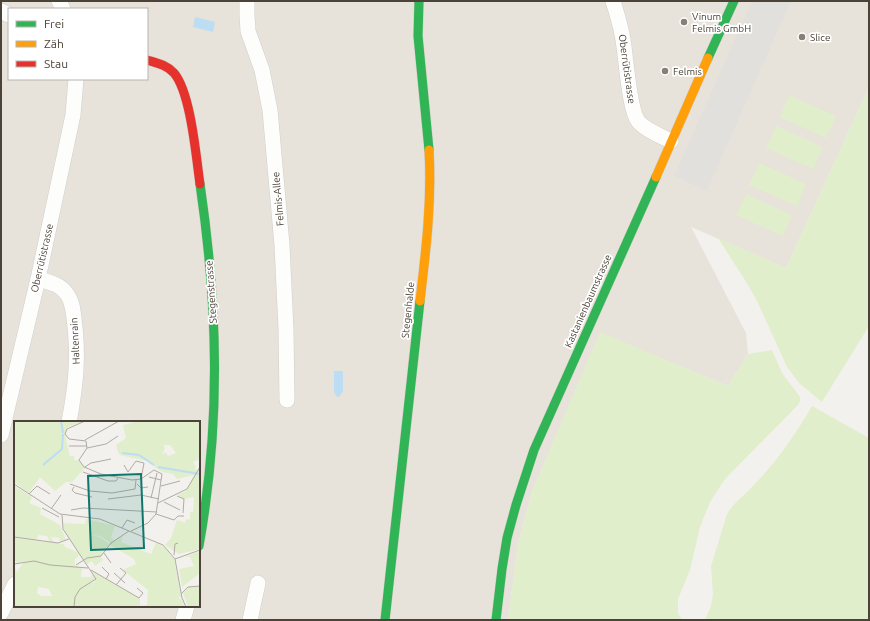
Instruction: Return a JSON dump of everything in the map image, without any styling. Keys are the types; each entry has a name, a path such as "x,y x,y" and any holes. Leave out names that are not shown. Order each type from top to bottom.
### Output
{"street":[{"name":"Felmis-Allee","path":"247,1 246,15 248,31 262,70 270,110 282,245 286,329 286,400"},
{"name":"Stegenhalde","path":"385,620 429,219 430,174 418,36 419,1"},
{"name":"Oberrütistrasse","path":"613,1 623,40 630,95 635,116 643,126 671,142"},
{"name":"Kastanienbaumstrasse","path":"496,620 502,564 507,539 516,500 534,450 734,1"},
{"name":"Stegenstrasse","path":"148,60 159,62 172,70 179,79 187,99 210,267 215,383 209,477 200,541"},
{"name":"Oberrütistrasse","path":"1,435 38,279 73,115 76,80"},
{"name":"Haltenrain","path":"38,279 54,284 66,292 71,302 78,356 69,421"},
{"path":"250,620 258,583"},
{"path":"1,613 14,586"},
{"path":"183,620 186,607"}],"shaded area":[{"name":"Felmis","path":"1,1 869,1 869,87 786,268 691,227 746,333 748,354 728,386 600,333 532,492 518,544 508,620 1,620"},
{"path":"752,1 791,1 707,191 674,176"}],"green space":[{"path":"869,87 869,326 822,402 800,384 787,367 757,301 718,238 786,268"},
{"path":"789,95 836,116 826,138 780,117"},
{"path":"776,126 823,147 813,169 766,148"},
{"path":"759,163 806,184 797,206 749,185"},
{"path":"746,194 792,215 783,236 736,215"},
{"path":"600,332 728,386 748,354 772,350 782,373 800,397 800,401 798,405 725,479 710,502 700,527 690,570 678,599 678,613 682,620 508,620 518,544 532,492"},
{"path":"812,406 869,438 869,620 705,620 711,606 713,594 711,566 727,514 778,457 793,437"}],"water":[{"path":"195,17 215,22 213,32 193,27"},
{"path":"334,371 343,371 343,391 339,397 336,396 334,392"}],"traffic: fast":[{"path":"419,1 418,36 429,150"},
{"path":"708,58 734,1"},
{"path":"496,620 507,538 534,450 656,177"},
{"path":"200,184 211,275 214,410 211,455 200,539"},
{"path":"385,620 420,301"}],"traffic: slow":[{"path":"656,177 708,58"},
{"path":"420,301 429,207 429,150"}],"traffic: jam":[{"path":"148,60 168,68 174,73 180,82 189,110 200,184"}],"place":[{"name":"Vinum Felmis GmbH","path":"684,22"},
{"name":"Slice","path":"802,37"},
{"name":"Felmis","path":"665,71"}]}
